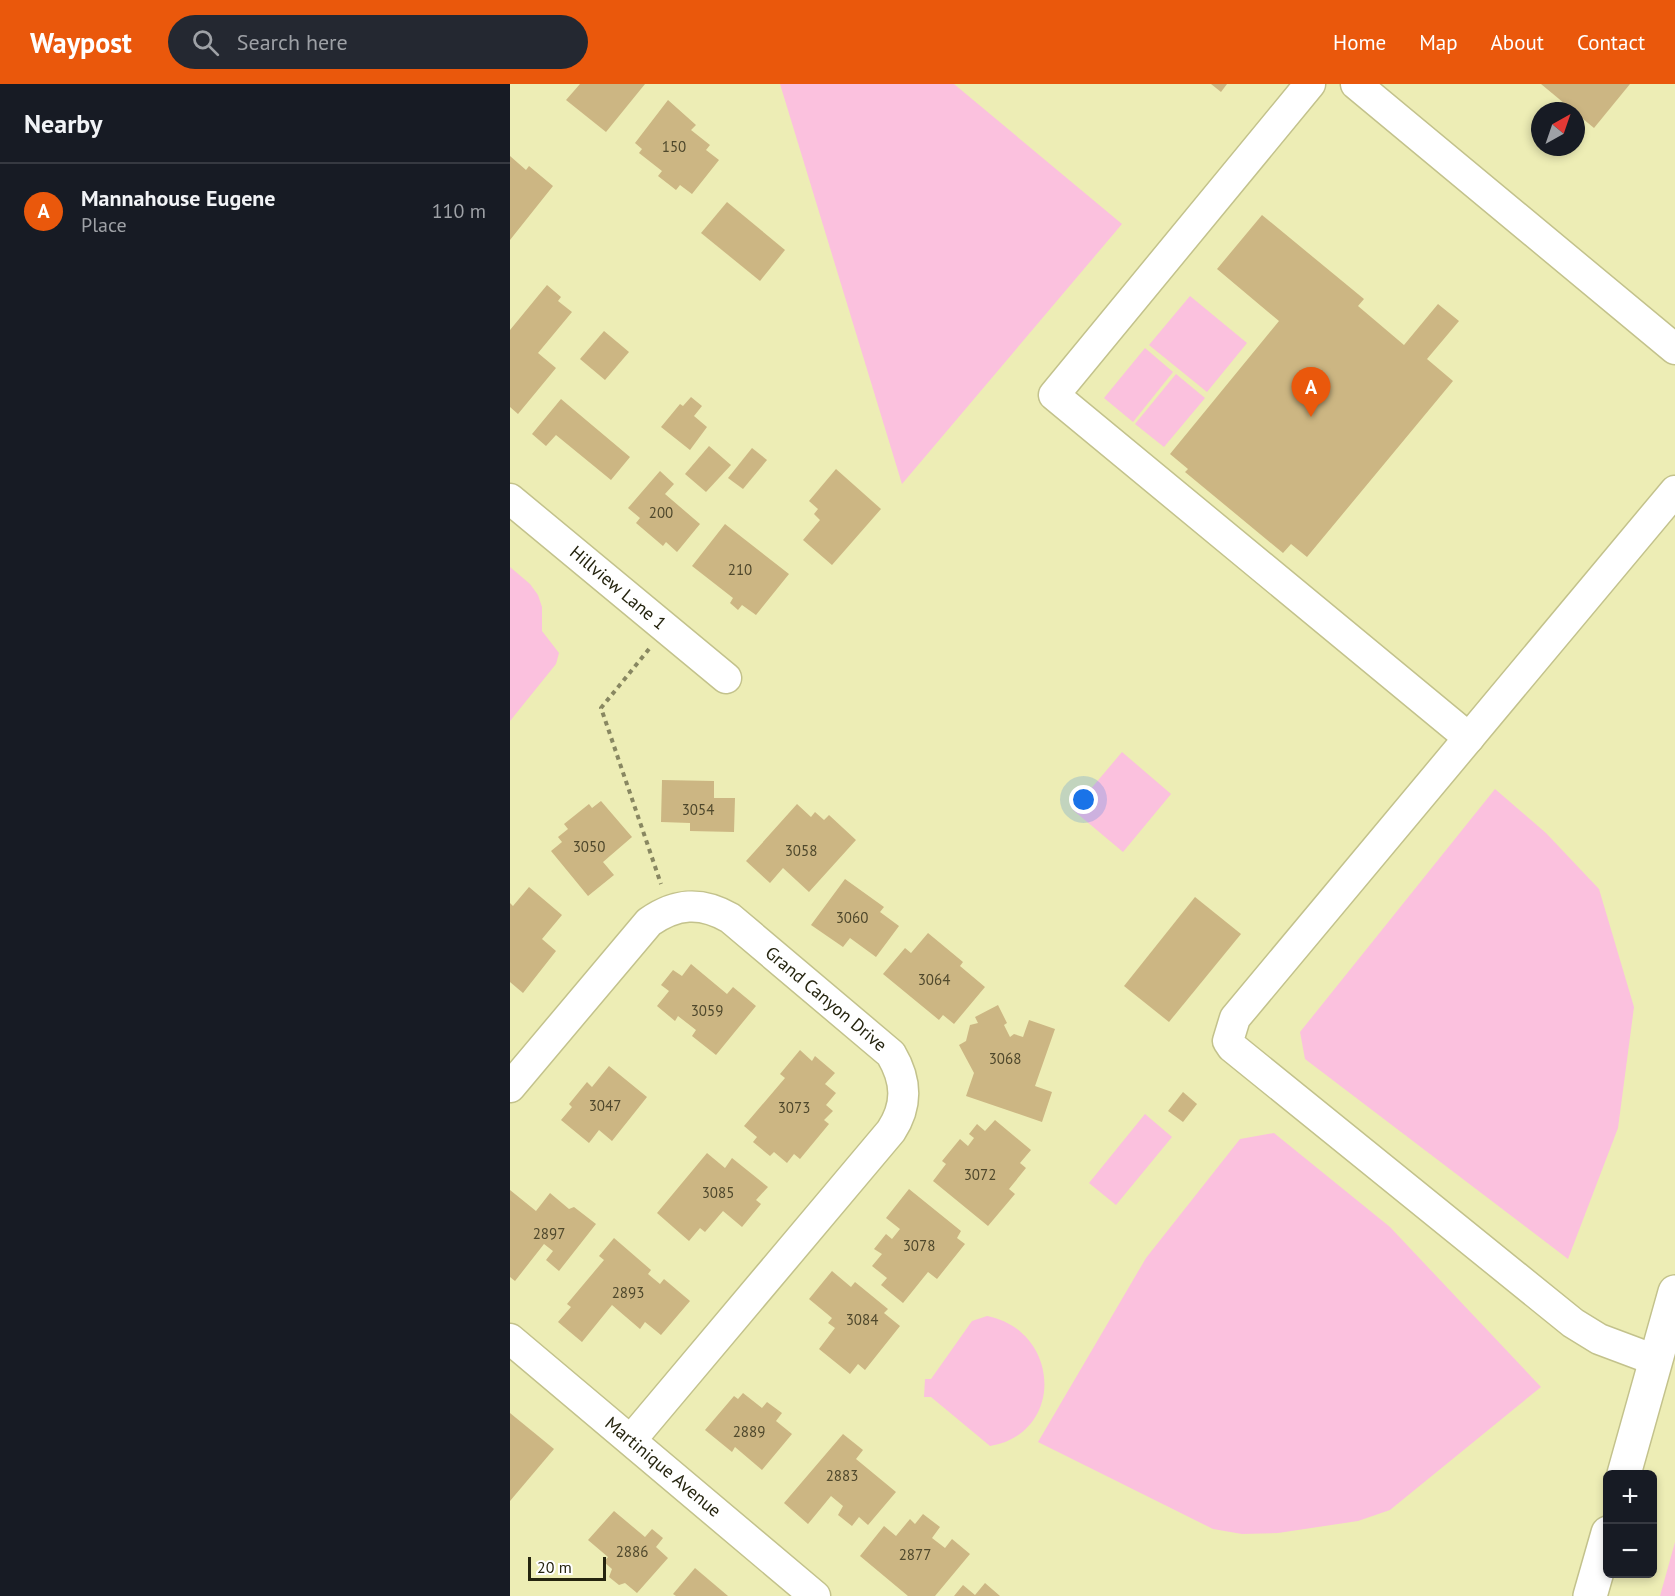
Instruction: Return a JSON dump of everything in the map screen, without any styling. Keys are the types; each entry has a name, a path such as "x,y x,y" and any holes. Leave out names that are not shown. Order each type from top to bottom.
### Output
{"main road":[{"path":"1625,1470 1675,1292"},
{"path":"1590,1596 1603,1550"}],"street":[{"path":"1310,84 1054,394 1469,738"},
{"path":"1356,84 1675,349"},
{"path":"1655,1360 1599,1339 1573,1323 1295,1099 1232,1047 1228,1041 1235,1018 1643,525 1675,491"},
{"name":"Hillview Lane 1","path":"510,499 726,678"},
{"name":"Grand Canyon Drive","path":"510,1087 649,922 670,909 699,905 715,909 730,918 891,1054 903,1082 905,1100 900,1117 891,1131 631,1440"},
{"name":"Martinique Avenue","path":"510,1339 815,1596"}],"path":[{"path":"666,628 601,708 670,909"}],"shaded area":[{"path":"780,84 954,84 1122,224 902,484"},
{"path":"1190,296 1247,343 1207,392 1149,345"},
{"path":"1145,348 1173,372 1133,422 1104,398"},
{"path":"1176,374 1205,398 1164,447 1135,424"},
{"path":"510,567 530,584 538,595 542,607 542,631 559,653 556,664 510,721"},
{"path":"1122,752 1171,794 1123,852 1073,810"},
{"path":"1495,789 1546,833 1599,889 1634,1007 1618,1128 1568,1259 1305,1059 1300,1032"},
{"path":"1145,1114 1172,1137 1116,1205 1089,1183"},
{"path":"1274,1133 1390,1227 1541,1387 1390,1510 1358,1521 1278,1533 1242,1534 1213,1529 1038,1442 1146,1258 1240,1139"},
{"path":"987,1316 1011,1325 1029,1340 1040,1360 1044,1381 1042,1403 1032,1422 1015,1437 990,1446 931,1397 924,1397 925,1379 931,1379 972,1321"},
{"path":"1675,1542 1675,1596 1660,1596"}],"building":[{"path":"580,84 645,84 606,132 566,100"},
{"path":"1211,84 1227,84 1221,92"},
{"path":"1541,84 1630,84 1594,128 1585,121 1585,102 1563,102"},
{"path":"668,100 696,125 691,130 710,145 706,150 719,160 692,194 680,185 676,190 658,176 662,171 639,153 642,149 635,143"},
{"path":"510,156 526,170 529,166 553,186 510,240"},
{"path":"727,202 785,250 760,281 701,233"},
{"path":"1262,215 1364,299 1358,306 1404,345 1438,304 1459,321 1427,359 1453,381 1307,557 1291,544 1283,553 1185,472 1188,469 1170,454 1279,321 1217,269"},
{"path":"547,285 561,297 558,301 572,312 538,353 556,368 518,414 510,407 510,330"},
{"path":"604,331 629,352 605,380 580,359"},
{"path":"691,397 702,406 694,416 707,427 690,450 661,427 680,404 683,406"},
{"path":"561,399 630,457 611,480 556,435 546,446 532,434"},
{"path":"709,446 731,465 706,492 685,474"},
{"path":"752,448 767,460 743,489 728,478"},
{"path":"836,469 881,509 832,565 803,540 820,520 814,514 818,509 809,501"},
{"path":"660,471 674,484 665,494 700,524 677,552 666,542 663,546 636,523 640,518 628,508"},
{"path":"725,524 789,574 756,615 742,605 738,610 730,603 733,598 692,566"},
{"path":"662,780 714,781 714,798 735,798 734,832 690,831 690,823 661,822"},
{"path":"601,801 632,837 603,862 614,875 588,896 551,851 562,842 558,837 568,829 564,824 589,804 592,808"},
{"path":"797,804 811,817 815,812 824,820 829,815 856,840 809,892 783,868 770,883 746,861"},
{"path":"845,879 884,907 880,912 899,926 876,957 850,938 843,947 811,925"},
{"path":"529,887 562,915 542,939 556,951 523,993 510,982 510,903 513,906"},
{"path":"1195,897 1241,934 1169,1022 1124,986"},
{"path":"928,933 963,962 960,966 985,987 954,1024 943,1015 939,1020 883,974 905,948 911,953"},
{"path":"691,964 727,994 733,987 756,1006 716,1055 692,1036 696,1030 678,1016 675,1021 657,1006 669,991 661,985 673,970 682,976"},
{"path":"998,1005 1007,1023 1004,1025 1010,1037 1014,1034 1023,1037 1029,1020 1055,1029 1035,1086 1052,1092 1042,1122 966,1096 974,1073 959,1045 966,1041 970,1025 978,1023 975,1017"},
{"path":"800,1050 812,1061 815,1056 835,1073 825,1084 836,1093 826,1105 833,1111 824,1120 829,1124 800,1159 794,1154 787,1163 774,1152 770,1156 753,1142 757,1137 744,1126 785,1078 780,1074"},
{"path":"609,1066 647,1097 612,1141 599,1130 589,1143 561,1120 572,1107 569,1104 587,1082 592,1087"},
{"path":"1183,1092 1197,1104 1183,1122 1168,1111"},
{"path":"995,1120 1031,1150 1020,1163 1026,1168 1009,1189 1015,1194 988,1226 933,1181 946,1164 942,1161 960,1139 968,1146 974,1138 969,1134 977,1124 985,1131"},
{"path":"707,1153 725,1168 732,1158 768,1187 756,1200 761,1204 742,1227 723,1211 705,1232 700,1228 689,1241 657,1213"},
{"path":"909,1189 961,1231 957,1238 965,1244 937,1279 928,1272 903,1303 881,1285 887,1278 872,1266 882,1254 874,1249 886,1234 892,1239 900,1229 886,1218"},
{"path":"510,1190 536,1211 550,1193 569,1209 574,1207 596,1224 559,1271 546,1260 553,1251 544,1244 515,1281 510,1277"},
{"path":"614,1238 651,1270 648,1274 660,1284 664,1279 690,1301 661,1335 645,1322 640,1329 612,1305 582,1342 558,1322 571,1307 567,1304 604,1260 599,1256"},
{"path":"832,1271 851,1287 855,1282 888,1309 884,1313 900,1326 865,1370 858,1364 850,1374 819,1349 835,1328 828,1323 832,1318 809,1299"},
{"path":"743,1393 762,1408 767,1402 782,1413 776,1421 792,1434 762,1470 735,1447 732,1452 705,1430 734,1396 738,1399"},
{"path":"510,1413 554,1449 510,1501"},
{"path":"843,1434 863,1450 856,1459 896,1492 868,1525 859,1517 852,1526 838,1515 843,1506 831,1496 808,1524 784,1503"},
{"path":"614,1511 645,1537 652,1529 663,1538 656,1547 668,1558 637,1593 625,1583 619,1585 609,1577 612,1569 604,1562 608,1557 588,1540"},
{"path":"923,1514 940,1527 932,1538 945,1548 952,1539 970,1554 935,1596 908,1596 860,1556 884,1526 896,1536 910,1519 915,1524"},
{"path":"695,1568 728,1596 676,1596 673,1594"},
{"path":"985,1583 1000,1596 954,1596 963,1585 975,1595"}],"place":[{"name":"Mannahouse Eugene","path":"1311,417"}]}
